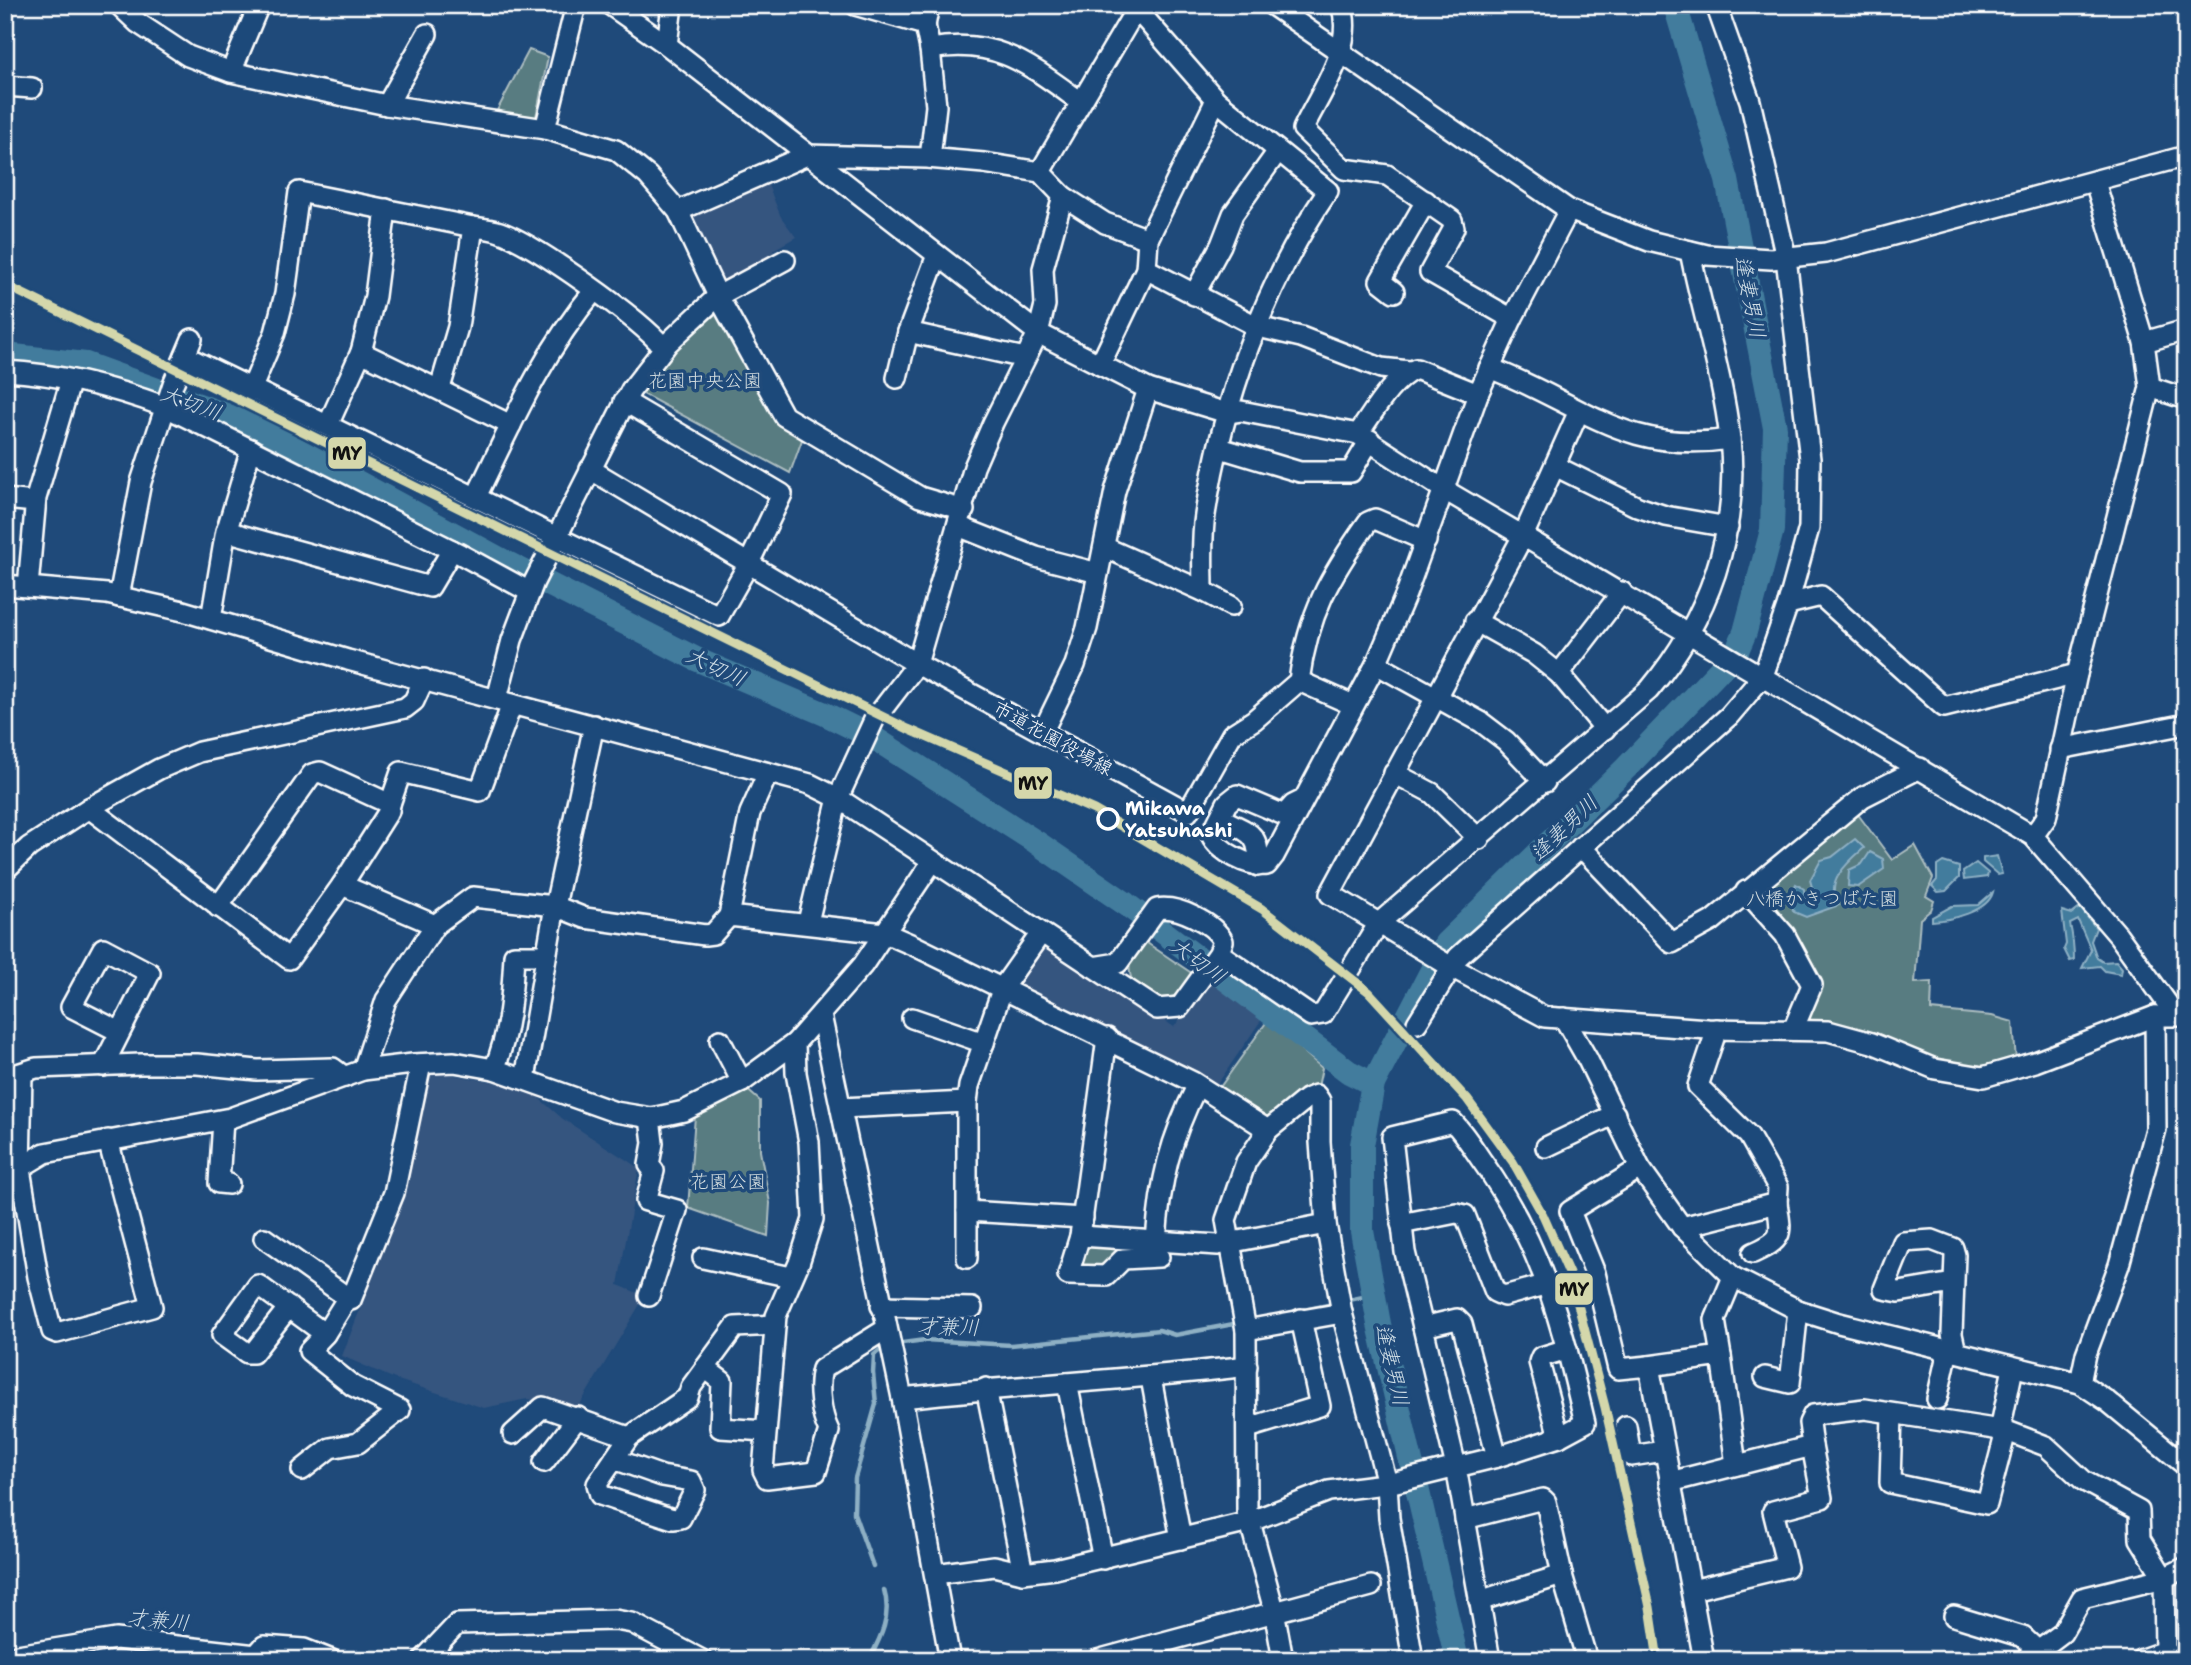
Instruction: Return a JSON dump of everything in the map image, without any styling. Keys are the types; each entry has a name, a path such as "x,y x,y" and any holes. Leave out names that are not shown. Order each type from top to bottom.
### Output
{"street":[{"path":"231,72 259,5"},
{"path":"545,129 576,5"},
{"path":"610,5 667,45 1038,333 1148,389 1227,412 1241,411 1364,437 1443,489 1524,534 2033,836 2118,935 2180,1015"},
{"path":"667,45 672,5"},
{"path":"855,5 880,8 925,26"},
{"path":"929,5 925,26 936,106 930,158"},
{"path":"1272,5 1341,50 1569,210 1649,241 1698,253 1778,258 1866,244 2186,156"},
{"path":"1341,5 1346,20 1341,50 1303,129 1344,169 1387,175 1454,224 1430,272 1512,319"},
{"path":"1417,1023 1450,966 1475,940 1729,716 1760,675 1788,604 1809,528 1810,459 1750,101 1716,5"},
{"path":"124,7 138,23 188,56 231,72 387,105 545,129 616,150 648,176 678,211 718,296 784,416 920,497 1037,557 1097,573"},
{"path":"1040,173 1134,8 1216,100 1328,191"},
{"path":"387,105 427,34"},
{"path":"930,49 953,45 1009,54 1081,102"},
{"path":"5,86 32,88"},
{"path":"1100,365 1146,268 1148,239 1216,100"},
{"path":"1194,295 1222,245 1233,214 1279,151"},
{"path":"678,211 807,155 930,158 984,163 1040,173 1063,196 1105,223 1148,239"},
{"path":"1203,591 1204,517 1227,412 1258,327 1302,230 1344,169"},
{"path":"2033,836 2046,818 2077,674 2150,387 2150,363 2095,182"},
{"path":"251,390 275,333 285,294 299,192 499,232 530,246 594,291 664,348"},
{"path":"808,922 838,798 874,720 917,664 974,467 1038,333 1045,305 1043,269 1063,196"},
{"path":"1394,292 1380,281 1426,201"},
{"path":"328,425 361,352 375,296 386,209"},
{"path":"1285,823 1237,795 1227,803 1211,835 1215,844 1254,866 1267,865 1285,823 1303,800 1376,664 1426,541 1489,368 1569,210"},
{"path":"440,388 458,327 473,227"},
{"path":"1219,953 1311,1016 1318,1016 1332,1002 1359,952 1379,923 1649,690 1674,660 1698,638 1728,527 1730,439 1698,253"},
{"path":"897,378 908,332 937,255"},
{"path":"89,808 289,959 342,885 389,811 401,772 480,791 505,701 512,640 535,581 624,401 664,348 718,296 785,260"},
{"path":"1146,268 1258,327 1301,337 1381,368 1398,368 1409,372"},
{"path":"476,497 545,356 563,328 594,291"},
{"path":"2144,342 2186,330"},
{"path":"908,332 1025,358"},
{"path":"119,597 141,482 188,347 251,390 719,616 749,563 782,494 624,401"},
{"path":"361,352 440,388 511,425"},
{"path":"1489,368 1640,438 1699,443 1730,439"},
{"path":"1220,448 1300,472 1351,472 1381,402 1409,372 1416,369 1478,394"},
{"path":"5,371 169,398 251,449 452,550 535,581"},
{"path":"28,587 35,502 71,380"},
{"path":"2150,387 2186,399"},
{"path":"1043,731 1075,665 1115,491 1148,389"},
{"path":"1579,411 1524,534 1330,894 1450,966 1545,1017 1717,1029 1828,1031 1872,1043 1935,1069 1983,1077 2035,1062 2155,1016 2180,1015"},
{"path":"211,619 226,531 251,449"},
{"path":"1555,466 1639,507 1665,516 1728,527"},
{"name":"市道花園役場線","path":"590,469 917,664 1188,812 1232,734 1254,720 1299,681"},
{"path":"5,499 35,502"},
{"path":"1353,705 1299,681 1304,640 1318,603 1339,563 1368,522 1375,519 1426,541"},
{"path":"226,531 430,587 452,550"},
{"path":"1104,547 1231,606"},
{"path":"5,585 119,597 211,619 810,784 838,798 1124,989 1157,1009 1180,1007 1219,953 1223,941 1219,934 1182,912 1168,907 1157,909 1118,963 1093,967"},
{"path":"1559,674 1622,592"},
{"path":"1788,604 1821,596 1944,707 2077,674"},
{"path":"1475,621 1534,654 1559,674 1605,729"},
{"path":"1376,664 1481,722 1506,741 1545,782"},
{"path":"5,870 29,847 89,808 159,769 200,751 405,708 414,701 424,679"},
{"path":"2060,749 2186,723"},
{"path":"525,1079 555,906 594,725"},
{"path":"1581,847 1672,943 1712,921 1863,797 1920,768"},
{"path":"218,907 312,774 320,772 390,804"},
{"path":"354,1073 386,1000 435,925 473,897 555,906 585,918 713,934 729,916 750,813 768,773"},
{"path":"1394,773 1432,793 1479,839"},
{"path":"1220,818 1254,835 1260,847 1258,866"},
{"path":"13,1173 45,1153 223,1120 354,1073 421,1064 454,1062 494,1069 615,1112 650,1118 684,1111 742,1082 795,1043 821,1015 884,933 932,862"},
{"path":"342,885 435,925"},
{"path":"1746,891 1785,935 1812,985 1793,1030"},
{"path":"729,916 808,922 884,933 1107,1038 1197,1086 1268,1130"},
{"path":"967,1258 969,1086 1003,987 1041,933"},
{"path":"494,1069 504,1047 508,1026 514,955 546,955"},
{"path":"1118,963 1124,989"},
{"path":"821,1015 902,1398 950,1660"},
{"path":"2080,1383 2086,1354 2119,1265 2156,1129 2155,1016"},
{"path":"912,1018 984,1043"},
{"path":"1564,1018 1615,1114 1640,1168 1682,1227 1706,1254 1733,1277 1798,1310 2013,1368 2080,1383 2107,1401 2186,1466"},
{"path":"1717,1029 1698,1086 1749,1136 1778,1187 1781,1231 1777,1240 1753,1253"},
{"path":"103,1066 120,1032"},
{"path":"1107,1038 1081,1227 1068,1275 1106,1276 1123,1259 1157,1249 1231,1244 1326,1224"},
{"path":"720,1040 742,1082"},
{"path":"795,1043 796,1073 809,1142 814,1194 813,1219 775,1325 763,1469 767,1478 816,1472 829,1432 824,1422 819,1379 822,1369 864,1345 888,1340"},
{"path":"108,1140 152,1307 57,1333 52,1331 13,1173 14,1076 36,1069 197,1064 257,1070 333,1068 354,1073"},
{"path":"264,1238 351,1300 394,1193 421,1064"},
{"path":"1157,1249 1159,1191 1168,1152 1197,1086"},
{"path":"1283,1660 1274,1610 1249,1522 1246,1330 1226,1220 1246,1162 1268,1130 1306,1099 1316,1095 1320,1101 1326,1224 1342,1313 1389,1483 1389,1518 1413,1660"},
{"path":"841,1108 967,1102"},
{"path":"1546,1147 1615,1114"},
{"path":"649,1296 677,1210 646,1201 654,1171 649,1165 653,1143 650,1118"},
{"path":"223,1120 219,1183 229,1184"},
{"path":"935,1574 994,1566 1023,1573 1103,1559 1249,1522 1329,1491 1389,1483 1451,1469 1497,1457 1559,1437 1585,1423 1548,1284 1506,1195 1453,1122 1392,1138 1401,1224 1451,1469 1465,1520 1490,1660"},
{"path":"1640,1168 1570,1211 1595,1273 1618,1369 1721,1356"},
{"path":"1682,1227 1777,1203"},
{"path":"967,1211 1081,1227 1157,1249"},
{"path":"1401,1224 1456,1213 1465,1214 1495,1292 1504,1296 1548,1284"},
{"path":"703,1258 791,1277"},
{"path":"1733,1277 1715,1320 1736,1465"},
{"path":"1937,1399 1952,1351 1953,1283"},
{"path":"302,1470 330,1448 358,1443 401,1410 353,1386 309,1350 325,1334 348,1297"},
{"path":"881,1306 972,1308"},
{"path":"289,1307 325,1334"},
{"path":"1765,1377 1790,1383 1798,1310"},
{"path":"1246,1330 1342,1313"},
{"path":"1423,1326 1457,1319 1462,1324 1497,1457"},
{"path":"1248,1428 1320,1406 1301,1320"},
{"path":"614,1460 662,1476 691,1481 695,1490 681,1518 673,1519 600,1495 597,1484 629,1437 688,1396 735,1327 775,1325"},
{"path":"1559,1437 1539,1362 1541,1357 1567,1349"},
{"path":"902,1398 986,1388 1151,1378 1247,1366"},
{"path":"1649,1366 1704,1660"},
{"path":"705,1368 722,1381 720,1427 766,1431"},
{"path":"1892,1414 1890,1483 1987,1504 2004,1438 2000,1430 2013,1368"},
{"path":"1151,1378 1181,1539"},
{"path":"1067,1383 1103,1559"},
{"path":"986,1388 1023,1573"},
{"path":"513,1434 544,1407 629,1437"},
{"path":"1692,1591 1787,1567 1773,1511 1822,1498 1809,1423 1813,1415 1865,1409 2000,1430 2046,1446 2084,1481 2138,1511 2140,1539 2164,1578 2162,1657"},
{"path":"544,1462 578,1418"},
{"path":"1626,1426 1631,1456 1664,1451"},
{"path":"1670,1482 1812,1446"},
{"path":"1465,1520 1543,1499 1587,1660"},
{"path":"1954,1616 2023,1637 2031,1655 2062,1633 2082,1598 2109,1594 2164,1578 2186,1567"},
{"path":"1479,1601 1562,1575"},
{"path":"1097,1660 1274,1610 1371,1586"},
{"path":"424,1660 457,1624 625,1621 702,1660"},
{"path":"5,1657 116,1639 259,1652 304,1649 332,1660"}],"shaded area":[{"path":"766,180 781,217 796,237 773,250 777,261 721,291 685,214"},
{"path":"1855,839 1864,848 1845,866 1836,881 1835,897 1839,905 1806,917 1794,912 1788,900 1796,884 1804,889 1805,900 1816,901 1810,880 1821,860 1832,857"},
{"path":"1870,852 1883,859 1884,869 1858,887 1848,886 1849,870 1862,864"},
{"path":"1997,856 2002,874 1998,875 1983,862 1983,858"},
{"path":"1943,862 1959,867 1959,878 1946,891 1938,892 1932,886 1937,880 1937,866"},
{"path":"1976,863 1988,873 1987,877 1964,880 1963,872"},
{"path":"1993,892 1990,899 1976,910 1958,917 1932,921 1932,917 1952,906 1978,905"},
{"path":"2080,908 2096,928 2091,941 2097,958 2103,962 2116,961 2122,968 2121,974 2105,971 2100,966 2082,968 2091,950 2078,920 2070,924 2074,960 2070,961 2064,949 2066,944 2062,911 2072,914"},
{"path":"1042,937 1174,1027 1209,979 1262,1019 1214,1089 1007,989"},
{"path":"430,1071 526,1087 563,1119 639,1168 618,1285 645,1296 579,1406 527,1399 484,1408 395,1379 342,1356 403,1198"}],"green space":[{"path":"529,50 548,57 534,127 491,122"},
{"name":"花園中央公園","path":"717,313 775,411 803,437 790,473 641,393 675,349"},
{"name":"八橋かきつばた園","path":"1854,809 1892,860 1915,845 1933,878 1926,896 1934,901 1931,910 1920,919 1915,983 1932,982 1931,1010 1992,1016 2013,1022 2016,1061 1997,1069 1943,1063 1801,1022 1817,987 1758,889"},
{"path":"1144,941 1193,974 1182,990 1171,997 1152,998 1136,987 1132,979 1131,959"},
{"path":"1268,1020 1322,1068 1318,1087 1267,1124 1218,1090"},
{"name":"花園公園","path":"743,1086 760,1101 760,1151 770,1203 768,1236 688,1208 695,1116"},
{"path":"1082,1239 1158,1245 1105,1274 1072,1273"}],"waterway":[{"name":"逢妻男川","path":"1457,1660 1379,1324 1362,1231 1362,1145 1373,1084 1446,943 1626,768 1736,653 1745,632 1772,530 1775,428 1727,180 1675,5"},
{"name":"大切川","path":"5,355 86,364 248,423 509,564 698,660 874,738 1036,842 1126,904 1349,1072 1373,1084"},
{"name":"才兼川","path":"1349,1300 1363,1297 1375,1301"},
{"name":"才兼川","path":"1289,1313 1333,1304"},
{"name":"才兼川","path":"895,1344 925,1340 1011,1345 1159,1330 1175,1335 1239,1323"},
{"name":"才兼川","path":"873,1566 854,1513 855,1478 876,1404 874,1355 886,1345"},
{"name":"才兼川","path":"869,1660 886,1618 884,1590"},
{"name":"才兼川","path":"704,1651 720,1660"}],"transit line":[{"name":"MY","path":"5,285 908,729 1094,810 1262,909 1369,992 1467,1099 1513,1162 1543,1215 1571,1278 1605,1407 1650,1607 1658,1660"}],"place":[{"name":"Mikawa Yatsuhashi","path":"1108,819"}]}
